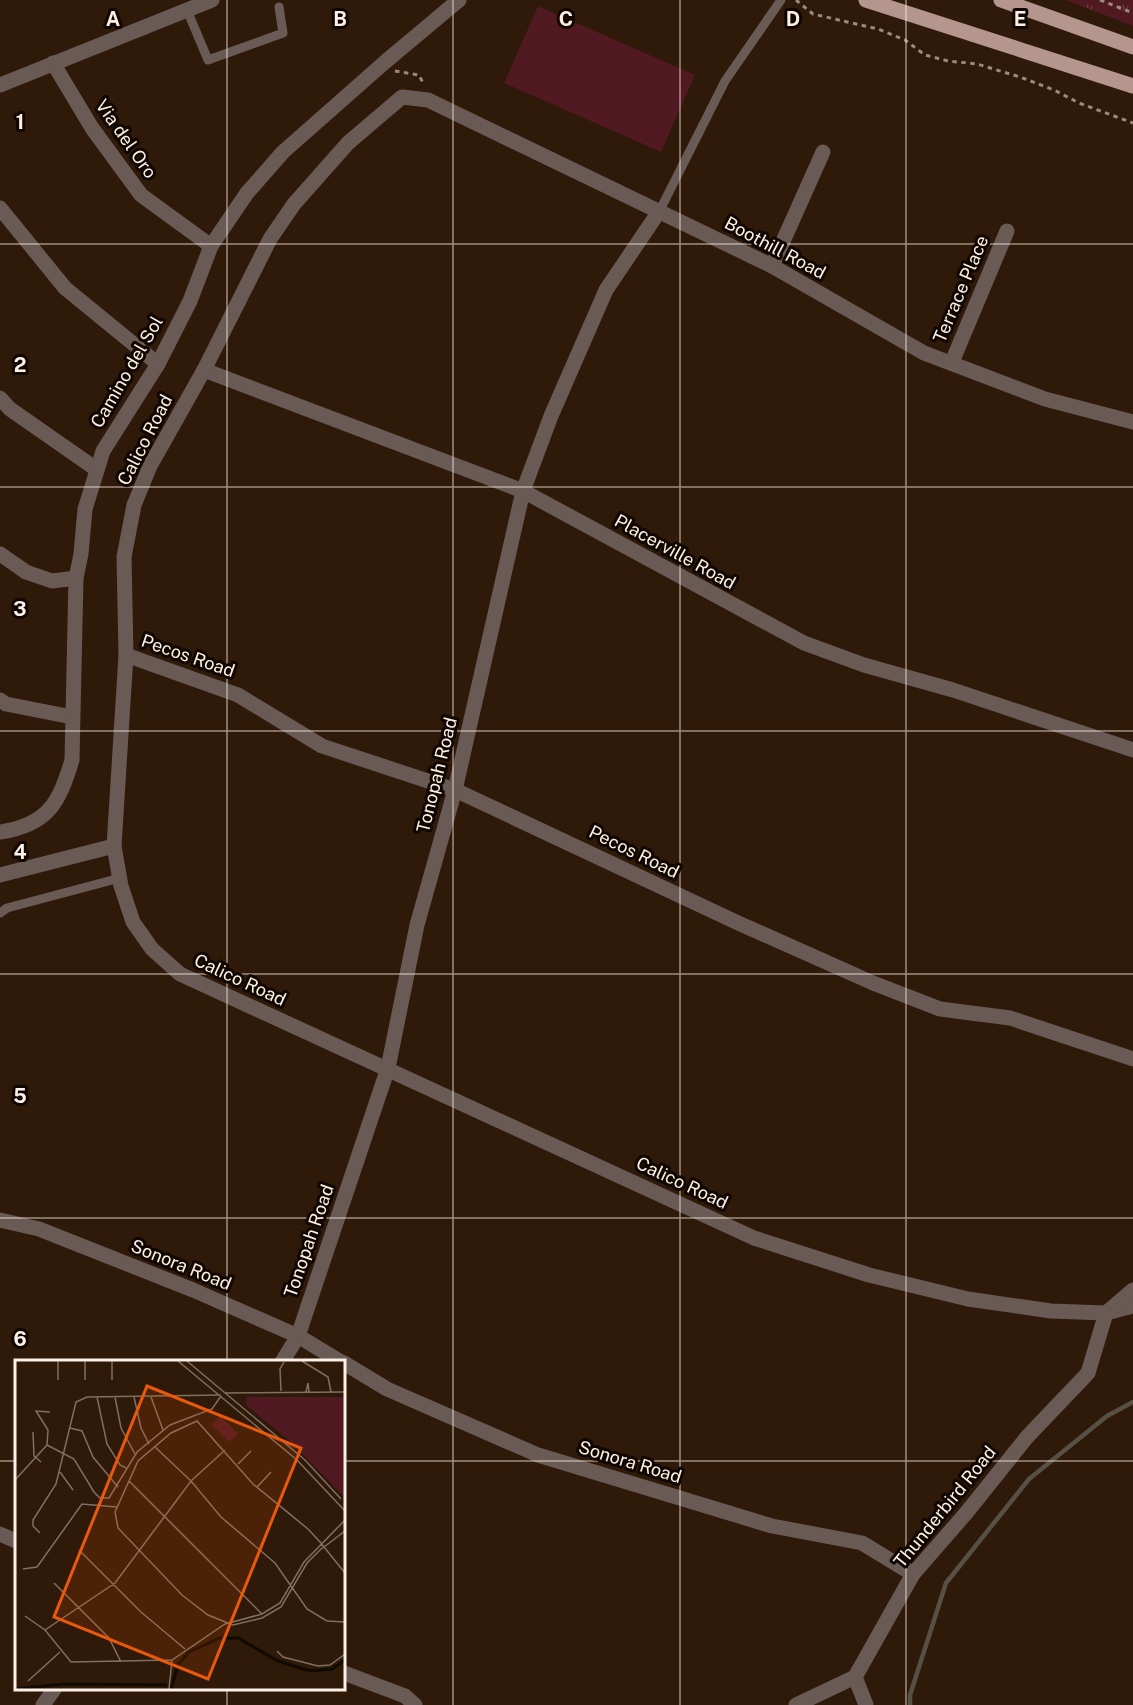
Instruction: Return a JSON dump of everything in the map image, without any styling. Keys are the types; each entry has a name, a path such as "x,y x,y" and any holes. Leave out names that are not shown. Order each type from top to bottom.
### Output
{"main road":[{"path":"866,0 1133,86"},
{"path":"1001,0 1133,47"}],"street":[{"path":"0,85 212,0"},
{"name":"Camino del Sol","path":"0,832 22,829 48,813 64,787 72,760 76,578 81,554 85,509 103,452 158,364 190,301 211,246 247,193 283,152 385,62 459,1"},
{"name":"Via del Oro","path":"53,63 92,128 141,195 211,246"},
{"name":"Boothill Road","path":"402,97 425,99 660,210 772,266 924,353 1045,399 1133,422"},
{"name":"Calico Road","path":"402,97 348,142 294,204 270,239 204,370 150,466 134,505 124,557 126,655 114,846 120,878 133,922 152,949 180,974 754,1238 869,1275 968,1299 1051,1311 1106,1313"},
{"path":"772,266 822,152"},
{"path":"0,208 65,288 158,364"},
{"name":"Tonopah Road","path":"283,1360 298,1336 388,1068 417,925 455,790 523,491 551,416 606,290 660,210"},
{"name":"Terrace Place","path":"952,362 1007,231"},
{"name":"Placerville Road","path":"204,370 523,491 804,643 864,665 953,690 1133,750"},
{"path":"0,398 10,409 96,469"},
{"path":"0,554 26,572 52,581 76,578"},
{"name":"Pecos Road","path":"126,655 238,695 322,746 455,790 736,922 884,987 940,1009 1010,1018 1133,1059"},
{"path":"0,700 6,704 72,717"},
{"path":"0,875 114,846"},
{"name":"Sonora Road","path":"0,1220 39,1229 193,1290 298,1336 339,1360"},
{"path":"1106,1313 1133,1290"},
{"path":"1106,1313 1133,1306"},
{"name":"Thunderbird Road","path":"855,1677 913,1574 967,1512 1027,1437 1088,1373 1106,1313"},
{"name":"Sonora Road","path":"345,1364 387,1389 538,1455 772,1526 862,1543 913,1574"},
{"path":"0,1534 15,1541"},
{"path":"345,1673 405,1696 415,1705"},
{"path":"796,1705 855,1677 866,1705"},
{"path":"43,1705 54,1690"}],"lane":[{"path":"660,210 725,81 782,0"},
{"path":"187,10 208,60 283,33 279,6"},
{"path":"0,913 8,908 120,878"}],"path":[{"path":"796,0 813,14 878,29 905,40 925,55 948,61 976,64 1020,76 1054,90 1079,104 1133,123"},
{"path":"1100,0 1133,13"},
{"path":"385,62 397,73 418,75 424,81 425,99"}],"green space":[{"path":"1066,0 1133,0 1133,26"},
{"path":"538,6 695,75 661,152 504,83"}],"waterway":[{"path":"910,1705 910,1695 946,1583 1029,1479 1107,1416 1133,1402"}]}
